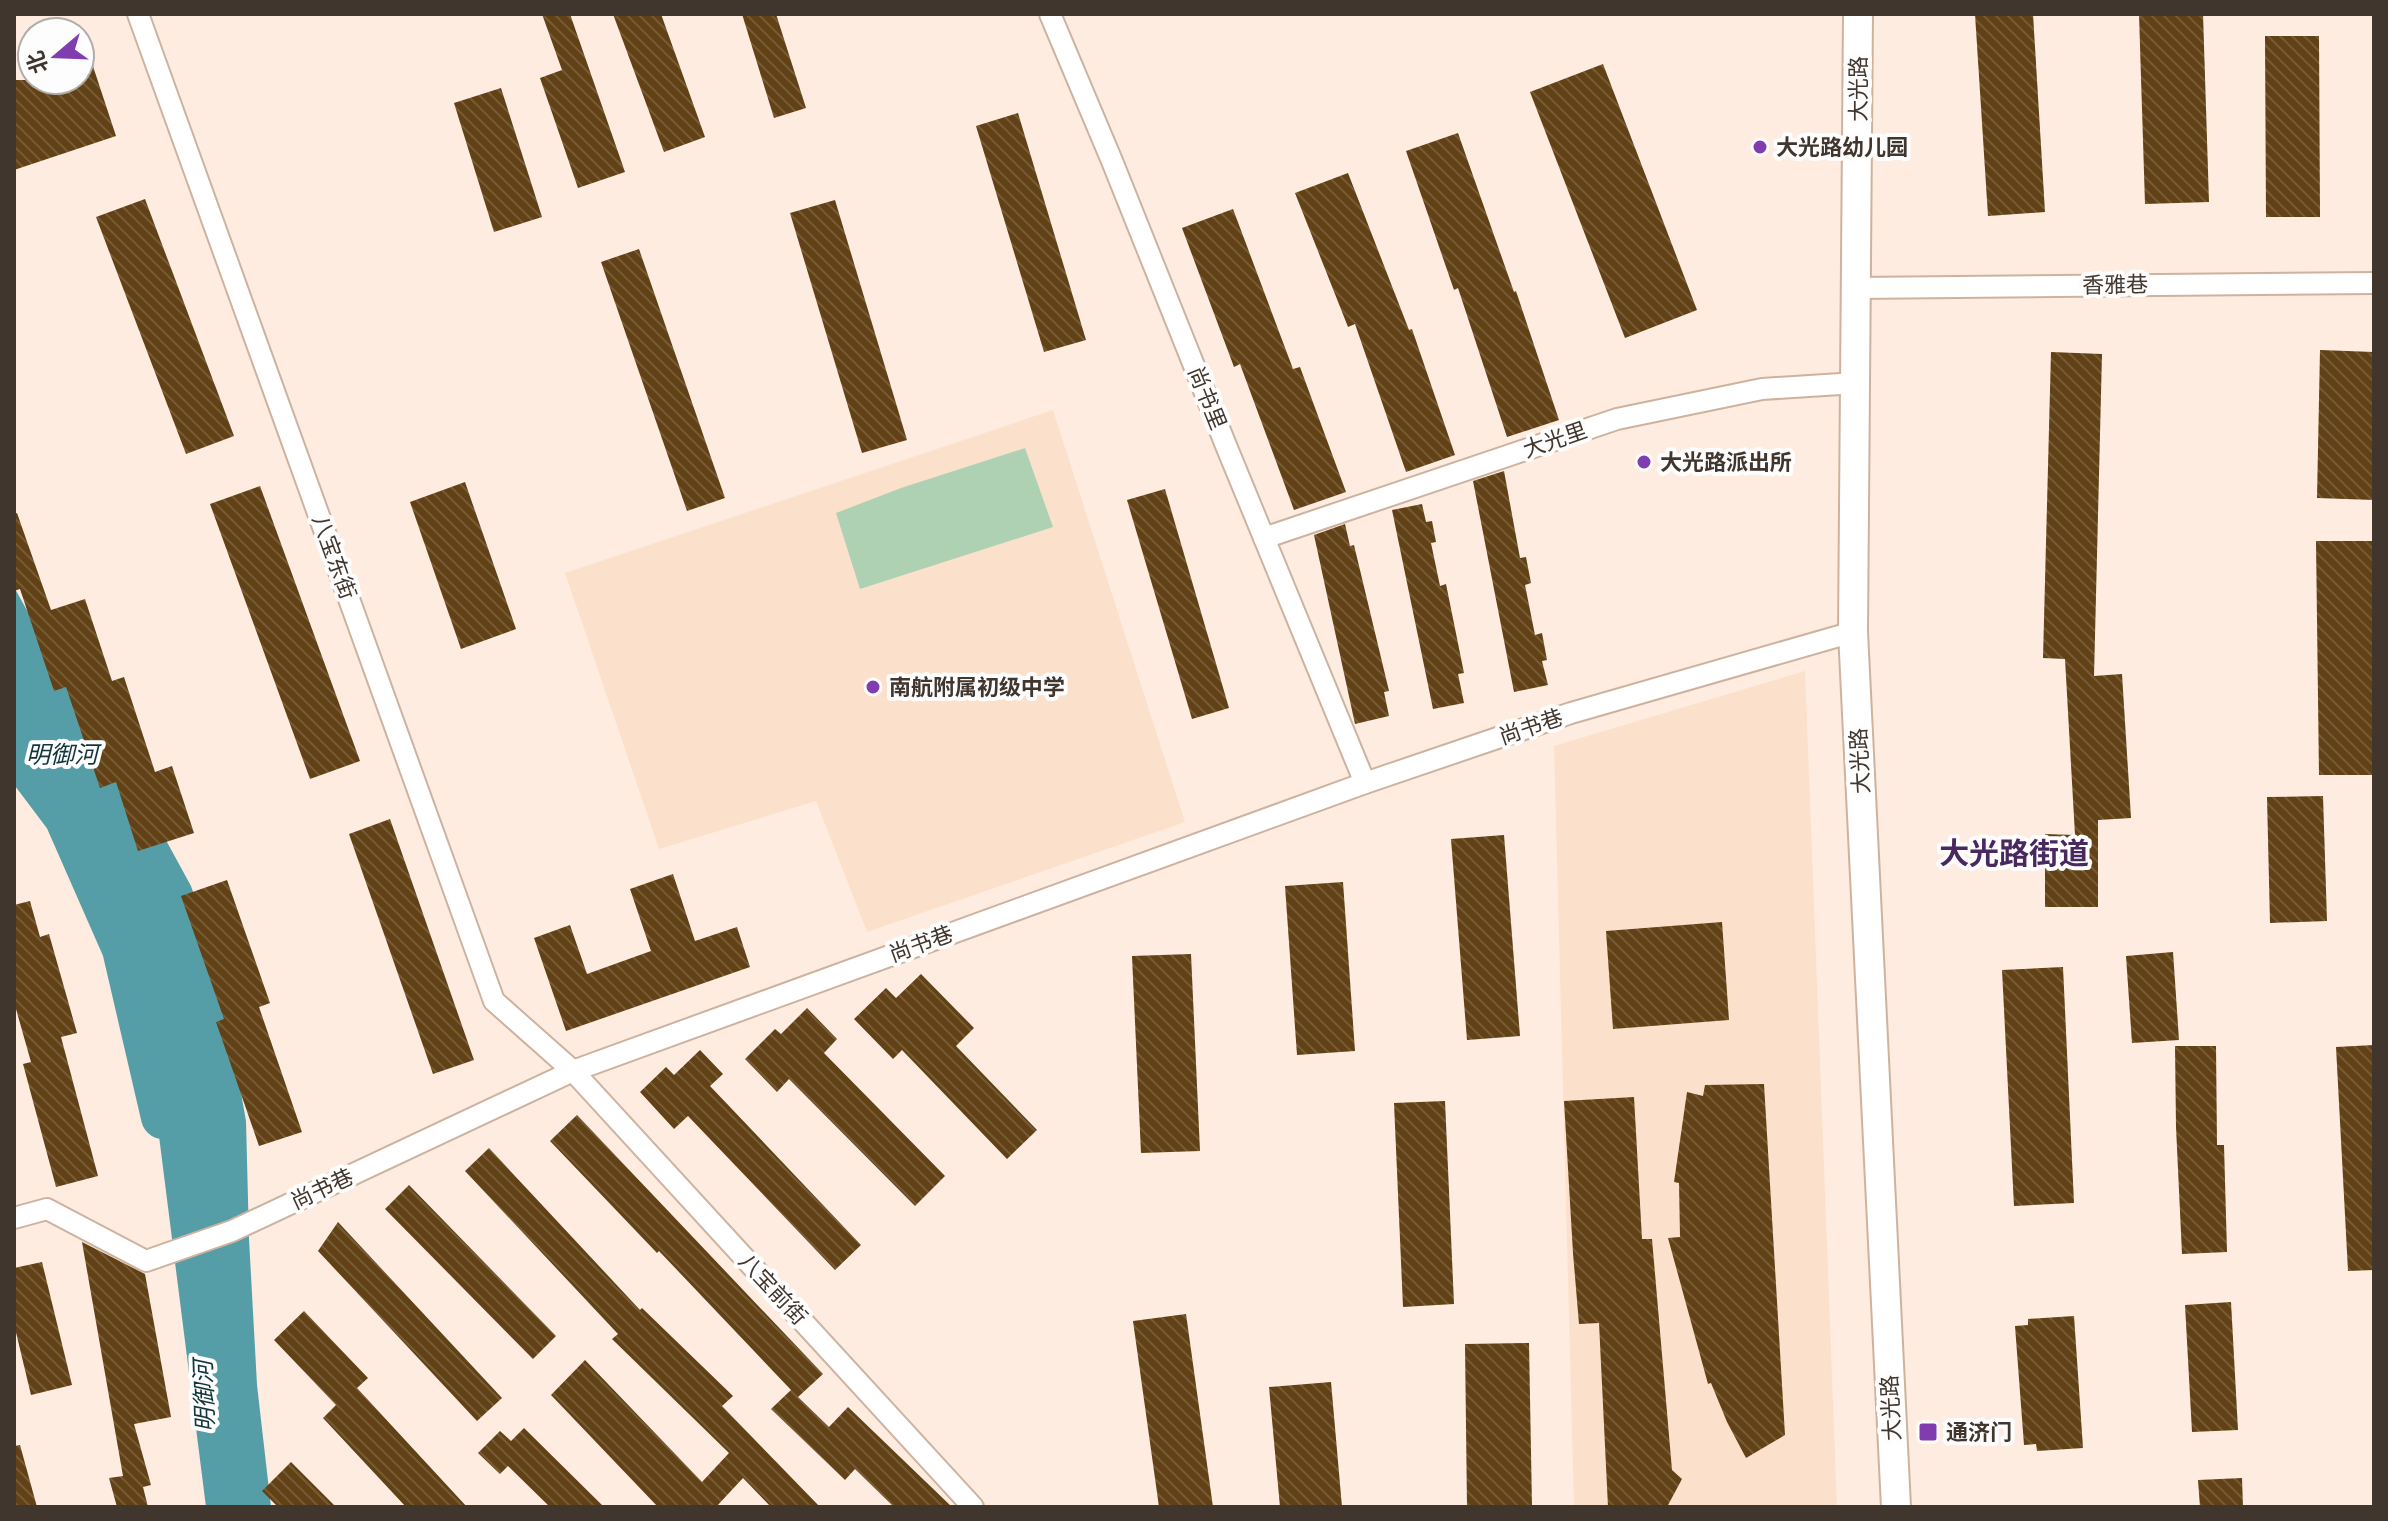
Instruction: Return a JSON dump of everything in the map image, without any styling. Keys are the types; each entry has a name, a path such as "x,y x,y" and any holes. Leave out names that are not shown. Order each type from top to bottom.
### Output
{"street":[{"name":"八宝东街","path":"138,14 494,1001 573,1071"},
{"name":"尚书里","path":"1050,14 1365,783"},
{"name":"大光路","path":"1858,14 1853,632 1896,1507"},
{"name":"香雅巷","path":"1856,288 2374,283"},
{"name":"大光里","path":"1264,538 1617,419 1762,389 1856,383"},
{"name":"尚书巷","path":"14,1218 47,1209 146,1261 232,1231 573,1071 1365,783 1571,713 1853,632"},
{"name":"八宝前街","path":"573,1071 973,1507"}],"shaded area":[{"name":"南航附属初级中学","path":"1053,410 1185,822 867,932 816,801 659,849 565,573"},
{"path":"1805,671 1837,1507 1574,1507 1554,746"}],"green space":[{"path":"1025,448 1053,527 860,589 836,513 901,488"}],"water":[{"name":"明御河","path":"14,587 49,650 121,758 191,886 218,964 246,1121 257,1385 271,1507 206,1507 140,986 122,914 93,862 14,774"}],"building":[{"path":"542,14 570,14 625,172 578,188 540,78 562,70"},
{"path":"613,14 661,14 705,137 664,152"},
{"path":"742,14 776,14 806,108 774,118"},
{"path":"1975,14 2033,14 2045,212 1988,216"},
{"path":"2139,14 2203,14 2209,202 2145,204"},
{"path":"2265,36 2319,36 2320,217 2266,217"},
{"path":"1603,64 1697,310 1625,338 1530,92"},
{"path":"96,75 116,136 14,170 14,80 16,96 96,96"},
{"path":"501,88 542,217 494,232 454,103"},
{"path":"1018,113 1086,340 1044,352 976,126"},
{"path":"1458,133 1559,420 1507,437 1458,288 1454,290 1406,151"},
{"path":"1348,173 1409,330 1412,329 1455,455 1406,472 1355,324 1348,327 1295,193"},
{"path":"145,199 234,436 186,454 96,217"},
{"path":"835,200 907,440 862,453 790,213"},
{"path":"1233,209 1293,369 1300,367 1346,492 1294,510 1240,364 1234,367 1182,228"},
{"path":"639,249 725,498 687,511 601,262"},
{"path":"2320,350 2374,352 2374,500 2317,498"},
{"path":"2051,352 2102,354 2094,676 2122,674 2131,818 2098,820 2098,907 2045,907 2045,834 2075,835 2065,659 2043,658"},
{"path":"1504,471 1520,558 1526,557 1531,583 1525,585 1535,635 1542,633 1547,660 1542,661 1548,685 1514,692 1473,481"},
{"path":"465,482 516,629 461,649 410,502"},
{"path":"260,486 360,761 310,779 210,504"},
{"path":"1165,489 1229,708 1192,719 1127,500"},
{"path":"1422,504 1426,522 1432,521 1436,542 1431,543 1440,586 1446,584 1464,673 1458,674 1464,703 1433,709 1392,510"},
{"path":"17,513 51,610 85,599 112,681 124,677 155,772 172,766 194,833 138,851 116,782 100,788 66,687 54,691 20,589 14,591 14,514"},
{"path":"1345,524 1350,546 1354,545 1389,691 1384,692 1389,716 1355,724 1314,535"},
{"path":"2316,541 2374,541 2374,775 2319,775"},
{"path":"2323,796 2327,921 2270,923 2267,797"},
{"path":"390,819 474,1060 433,1074 349,834"},
{"path":"1504,835 1520,1036 1467,1040 1451,839"},
{"path":"673,874 695,941 737,927 750,967 566,1031 534,938 570,925 587,974 651,951 630,889"},
{"path":"227,880 270,1003 259,1007 302,1132 259,1146 216,1022 224,1019 181,896"},
{"path":"1343,882 1355,1051 1297,1055 1285,886"},
{"path":"30,901 40,937 49,934 77,1033 61,1037 98,1176 56,1187 23,1064 31,1062 14,1002 14,905"},
{"path":"1722,922 1729,1020 1613,1029 1606,931"},
{"path":"2173,952 2179,1040 2132,1043 2126,956"},
{"path":"1191,954 1200,1151 1141,1153 1132,956"},
{"path":"2063,967 2074,1203 2014,1206 2002,970"},
{"path":"921,974 974,1028 956,1046 1037,1130 1007,1159 902,1050 893,1059 854,1019 886,988 896,998"},
{"path":"807,1008 837,1039 824,1053 945,1176 915,1206 789,1079 777,1092 745,1059 775,1029 781,1034"},
{"path":"2374,1045 2374,1270 2348,1271 2336,1047"},
{"path":"2175,1046 2216,1046 2217,1145 2224,1145 2227,1252 2182,1254"},
{"path":"700,1050 723,1074 710,1086 861,1245 835,1270 688,1116 674,1129 640,1092 666,1067 674,1075"},
{"path":"1764,1084 1785,1435 1746,1458 1711,1383 1708,1384 1668,1238 1680,1237 1679,1183 1674,1182 1687,1092 1703,1096 1705,1085"},
{"path":"1634,1097 1642,1239 1652,1239 1672,1470 1682,1479 1667,1507 1608,1507 1599,1323 1579,1324 1573,1253 1564,1101"},
{"path":"1445,1101 1454,1304 1403,1307 1394,1103"},
{"path":"577,1115 823,1374 798,1397 829,1427 848,1407 952,1507 894,1507 855,1469 845,1480 771,1409 791,1390 550,1141"},
{"path":"489,1148 640,1310 642,1308 733,1396 722,1406 820,1507 771,1507 743,1478 716,1507 658,1507 551,1395 585,1360 702,1482 729,1453 612,1339 618,1334 465,1171"},
{"path":"409,1185 556,1336 533,1359 385,1209"},
{"path":"338,1222 502,1398 477,1421 318,1251"},
{"path":"82,1242 145,1274 171,1417 134,1424 151,1485 143,1487 148,1507 117,1507 109,1478 123,1476"},
{"path":"42,1262 72,1385 31,1395 14,1324 14,1268"},
{"path":"2231,1302 2238,1430 2192,1432 2185,1305"},
{"path":"304,1311 368,1378 357,1388 467,1507 406,1507 323,1418 336,1405 274,1340"},
{"path":"1186,1314 1213,1507 1159,1507 1133,1321"},
{"path":"2074,1316 2083,1448 2037,1451 2036,1444 2024,1445 2015,1326 2028,1325 2028,1319"},
{"path":"1529,1343 1532,1507 1467,1507 1465,1344"},
{"path":"1331,1382 1342,1507 1280,1507 1269,1387"},
{"path":"524,1428 604,1507 550,1507 508,1466 500,1474 478,1453 500,1431 511,1441"},
{"path":"20,1445 37,1507 14,1507 14,1446"},
{"path":"291,1462 336,1507 278,1507 262,1491"},
{"path":"2242,1478 2243,1507 2200,1507 2198,1480"}],"waterway":[{"name":"明御河","path":"14,748 66,817 124,949 163,1117"}],"place":[{"name":"大光路幼儿园","path":"1760,147"},
{"name":"大光路派出所","path":"1644,462"},
{"name":"南航附属初级中学","path":"873,687"},
{"name":"通济门","path":"1928,1432"}],"district":[{"name":"大光路街道","path":"2014,853"}]}
